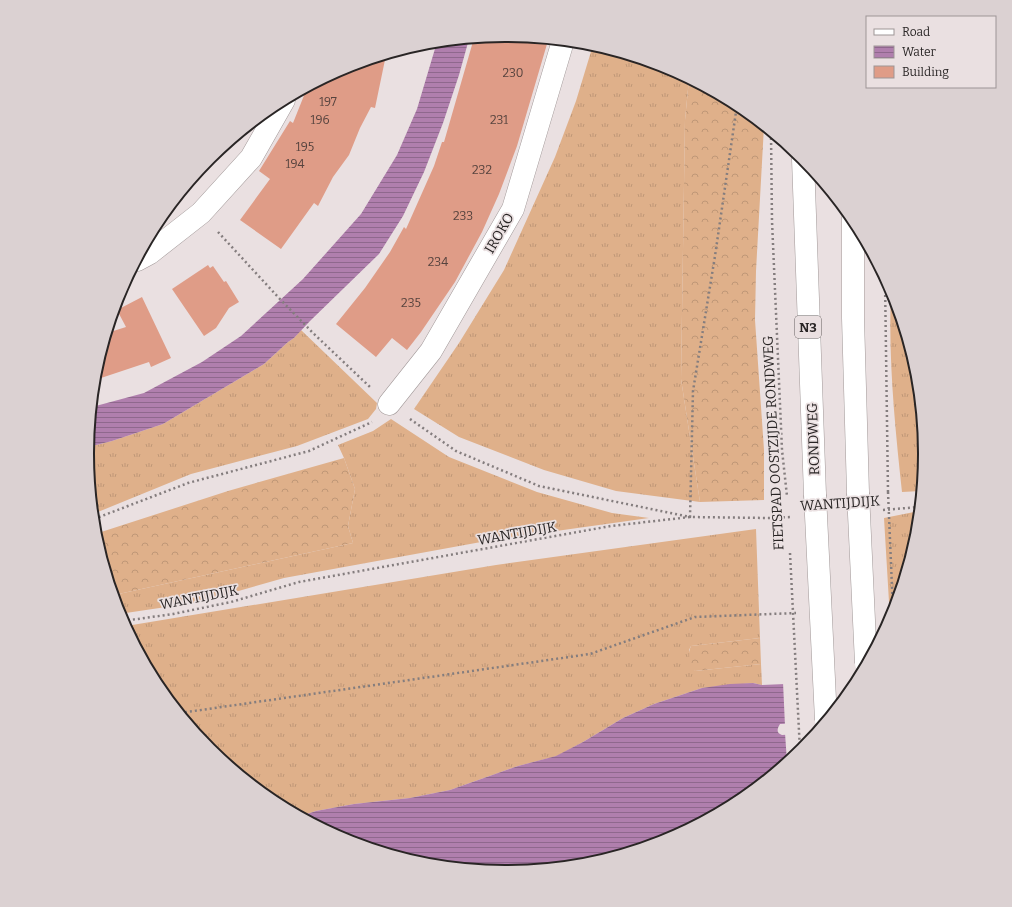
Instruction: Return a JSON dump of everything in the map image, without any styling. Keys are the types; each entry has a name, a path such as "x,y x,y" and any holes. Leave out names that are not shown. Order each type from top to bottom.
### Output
{"main road":[{"name":"IROKO","path":"389,404 431,351 513,209 561,46"},
{"path":"146,255 201,213 251,158 278,110"},
{"name":"RONDWEG","path":"803,170 815,495 826,712"},
{"path":"853,233 853,318 858,493 866,653"}],"path":[{"path":"201,213 312,333 389,404 456,451 539,486 690,517 693,391 736,112"},
{"name":"FIETSPAD OOSTZIJDE RONDWEG","path":"771,139 772,221 782,450 787,496"},
{"path":"885,294 888,492 893,593"},
{"path":"99,517 188,483 309,451 371,423 389,404"},
{"name":"WANTIJDIJK","path":"878,511 914,507"},
{"name":"FIETSPAD OOSTZIJDE RONDWEG","path":"788,512 788,520"},
{"name":"WANTIJDIJK","path":"130,620 173,614 231,602 300,582 611,526 690,517 769,518 792,516"},
{"name":"FIETSPAD OOSTZIJDE RONDWEG","path":"790,552 800,741"},
{"path":"187,712 590,654 695,617 798,613"}],"green space":[{"path":"591,51 638,64 688,84 685,120 681,379 700,502 616,491 544,470 459,437 414,409 459,343 504,270 555,157 576,101"},
{"path":"688,84 735,111 764,133 756,271 755,320 764,450 764,500 700,502 681,379 685,120"},
{"path":"890,307 896,321 910,373 914,400 918,454 916,491 902,492 891,367"},
{"path":"301,330 377,403 376,409 368,419 297,446 191,474 99,512 95,480 94,445 163,424 264,364"},
{"path":"391,419 449,457 537,492 612,513 649,518 492,540 284,578 200,602 127,613 119,594 353,543 348,526 355,489 338,445 373,431"},
{"path":"344,458 355,489 348,526 353,543 119,594 102,532 228,491"},
{"path":"913,512 910,534 896,586 889,603 884,518"},
{"path":"756,529 760,638 691,646 689,650 695,671 761,664 762,685 753,683 702,688 654,704 623,718 557,756 518,766 450,790 410,798 354,804 307,814 277,796 255,780 235,763 197,725 164,682 132,625 496,565"},
{"path":"760,638 761,664 695,671 690,662 689,652 691,646"}],"water":[{"path":"468,44 443,123 424,172 403,216 379,254 294,338 264,364 163,424 94,445 97,406 144,393 202,362 241,336 303,279 361,214 397,155 417,109 435,49"},
{"path":"753,683 762,685 785,684 845,686 817,722 780,724 778,731 782,735 807,733 777,763 735,796 688,823 663,834 613,851 586,857 533,864 479,864 452,861 399,851 374,843 349,834 307,814 354,804 410,798 450,790 518,766 556,756 623,718 654,704 702,688 730,684"}],"pier":[{"path":"850,679 816,724 785,726 783,682"},
{"path":"808,732 786,754 785,733"}],"building":[{"path":"506,42 547,45 517,146 499,194 482,232 455,282 407,350 392,338 376,357 336,324 365,288 390,252 404,227 406,229 434,166 442,142 444,142 472,44"},
{"path":"385,61 375,108 371,107 360,128 349,155 333,177 318,206 314,203 281,249 240,220 270,179 259,171 290,121 293,123 304,95 349,73"},
{"path":"208,265 210,268 213,266 224,282 226,281 239,302 229,308 216,328 204,336 172,289"},
{"path":"142,297 171,358 151,367 149,362 101,378 113,331 126,327 119,314 121,308"}]}
